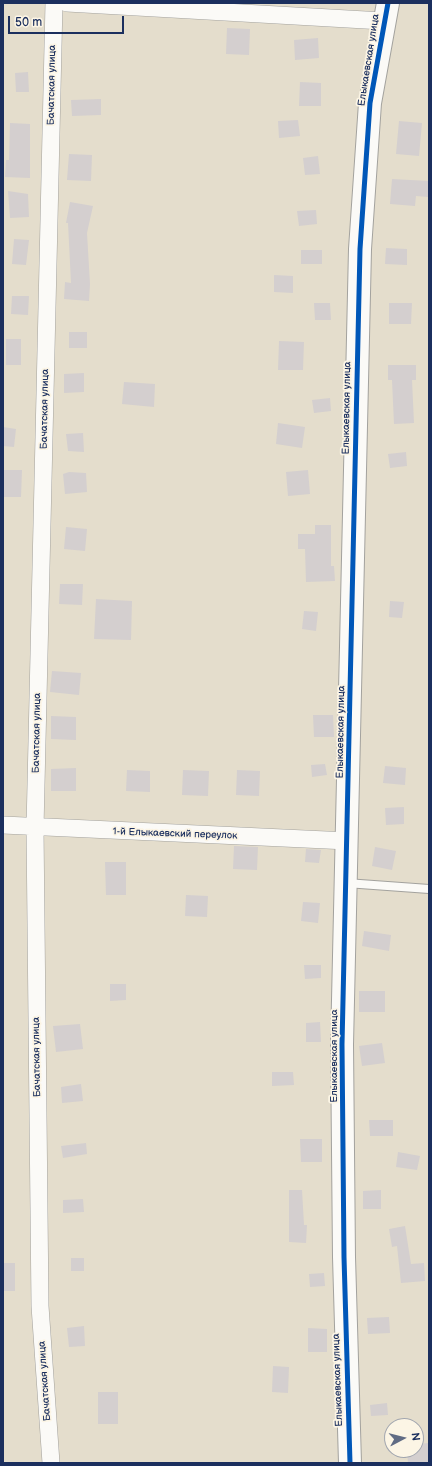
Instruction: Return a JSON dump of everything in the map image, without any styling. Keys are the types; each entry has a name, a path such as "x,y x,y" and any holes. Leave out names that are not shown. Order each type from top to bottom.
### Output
{"street":[{"name":"Бачатская улица","path":"51,1463 40,1306 35,828 54,3"},
{"path":"67,3 386,12"},
{"name":"Елыкаевская улица","path":"350,1463 344,1257 342,1044 345,883 348,841 360,249 370,103 386,12"},
{"name":"1-й Елыкаевский переулок","path":"3,825 35,828 348,841"}],"lane":[{"path":"345,883 429,888"}],"building":[{"path":"227,28 250,29 249,55 226,54"},
{"path":"318,38 319,58 295,60 294,40"},
{"path":"28,72 29,92 16,92 15,73"},
{"path":"300,82 321,83 321,106 299,106"},
{"path":"101,99 101,115 72,116 71,100"},
{"path":"298,120 300,136 279,138 278,121"},
{"path":"399,121 422,123 419,156 396,154"},
{"path":"10,123 30,124 30,178 5,177 6,160 9,160"},
{"path":"69,154 92,155 91,181 67,180"},
{"path":"318,156 320,174 305,175 303,158"},
{"path":"392,179 429,181 428,197 416,196 415,206 390,204"},
{"path":"8,191 28,194 29,217 10,218"},
{"path":"70,202 93,206 87,233 90,284 89,301 64,299 65,282 71,283 68,223 66,223"},
{"path":"316,210 317,224 299,226 297,211"},
{"path":"14,239 29,240 26,265 12,264"},
{"path":"386,248 407,249 407,265 385,264"},
{"path":"301,250 322,250 322,264 301,264"},
{"path":"274,275 293,276 293,293 274,292"},
{"path":"12,296 29,296 28,315 11,314"},
{"path":"314,303 330,303 331,320 315,320"},
{"path":"389,303 412,303 411,324 389,324"},
{"path":"69,332 87,332 87,348 69,348"},
{"path":"6,339 21,339 21,365 6,365"},
{"path":"279,341 304,342 303,370 278,370"},
{"path":"388,365 416,365 416,380 412,380 414,423 394,424 392,380 388,380"},
{"path":"84,373 84,392 64,393 64,374"},
{"path":"124,382 155,384 154,407 122,404"},
{"path":"330,398 331,411 314,413 312,400"},
{"path":"278,423 305,427 302,448 276,444"},
{"path":"3,427 16,429 14,447 3,446"},
{"path":"83,433 84,452 68,451 66,434"},
{"path":"406,452 407,466 390,468 388,454"},
{"path":"3,470 22,470 21,497 3,497"},
{"path":"308,470 310,494 288,496 286,472"},
{"path":"69,472 86,473 87,492 65,494 63,474"},
{"path":"315,525 331,525 331,566 334,566 335,581 306,582 305,549 298,549 298,534 315,534"},
{"path":"66,527 87,529 85,551 64,549"},
{"path":"60,584 83,584 82,605 59,604"},
{"path":"96,599 132,601 131,640 94,639"},
{"path":"390,601 404,602 402,618 389,617"},
{"path":"304,611 318,612 316,631 302,629"},
{"path":"52,671 81,673 79,695 50,692"},
{"path":"313,715 333,715 334,737 314,737"},
{"path":"51,716 76,717 76,740 51,739"},
{"path":"325,764 327,775 312,777 311,765"},
{"path":"385,766 406,768 405,785 383,783"},
{"path":"76,768 76,791 51,791 51,769"},
{"path":"127,770 150,771 150,792 126,791"},
{"path":"183,770 209,771 208,796 182,795"},
{"path":"237,770 260,771 259,796 236,795"},
{"path":"404,807 404,824 386,825 385,808"},
{"path":"234,846 258,847 257,870 233,869"},
{"path":"375,847 396,851 392,870 372,866"},
{"path":"306,849 321,850 319,863 305,862"},
{"path":"105,862 126,862 126,895 106,895"},
{"path":"186,895 208,896 207,917 185,916"},
{"path":"303,902 320,903 318,923 301,921"},
{"path":"364,931 391,935 389,951 362,946"},
{"path":"304,965 321,965 321,978 305,979"},
{"path":"110,984 126,984 126,1000 110,1001"},
{"path":"359,991 385,991 385,1012 359,1012"},
{"path":"320,1022 321,1042 306,1042 306,1023"},
{"path":"80,1024 83,1049 56,1052 53,1026"},
{"path":"382,1043 385,1063 362,1066 359,1046"},
{"path":"272,1072 293,1072 294,1085 272,1086"},
{"path":"81,1084 83,1101 62,1103 61,1087"},
{"path":"369,1120 393,1120 393,1136 370,1136"},
{"path":"300,1139 322,1139 322,1162 301,1162"},
{"path":"86,1143 87,1154 63,1158 61,1146"},
{"path":"398,1152 420,1156 417,1170 396,1167"},
{"path":"289,1190 302,1190 304,1225 307,1225 306,1243 289,1242"},
{"path":"381,1190 381,1209 363,1209 363,1191"},
{"path":"83,1199 84,1212 63,1213 63,1200"},
{"path":"405,1226 411,1264 424,1263 425,1281 401,1283 397,1246 392,1247 389,1229"},
{"path":"71,1258 84,1258 84,1271 71,1271"},
{"path":"3,1263 15,1263 15,1291 3,1291"},
{"path":"324,1273 325,1286 310,1287 309,1274"},
{"path":"389,1317 390,1333 368,1334 367,1318"},
{"path":"84,1326 85,1346 69,1347 67,1328"},
{"path":"308,1328 327,1329 327,1352 308,1352"},
{"path":"273,1366 289,1367 288,1393 272,1392"},
{"path":"98,1392 118,1392 118,1424 98,1424"},
{"path":"387,1403 388,1415 371,1416 370,1405"},
{"path":"424,1443 429,1443 429,1463 408,1463 408,1458 424,1458"}],"cycle path":[{"path":"350,1463 344,1257 342,1044 360,249 370,103 388,3"}]}
